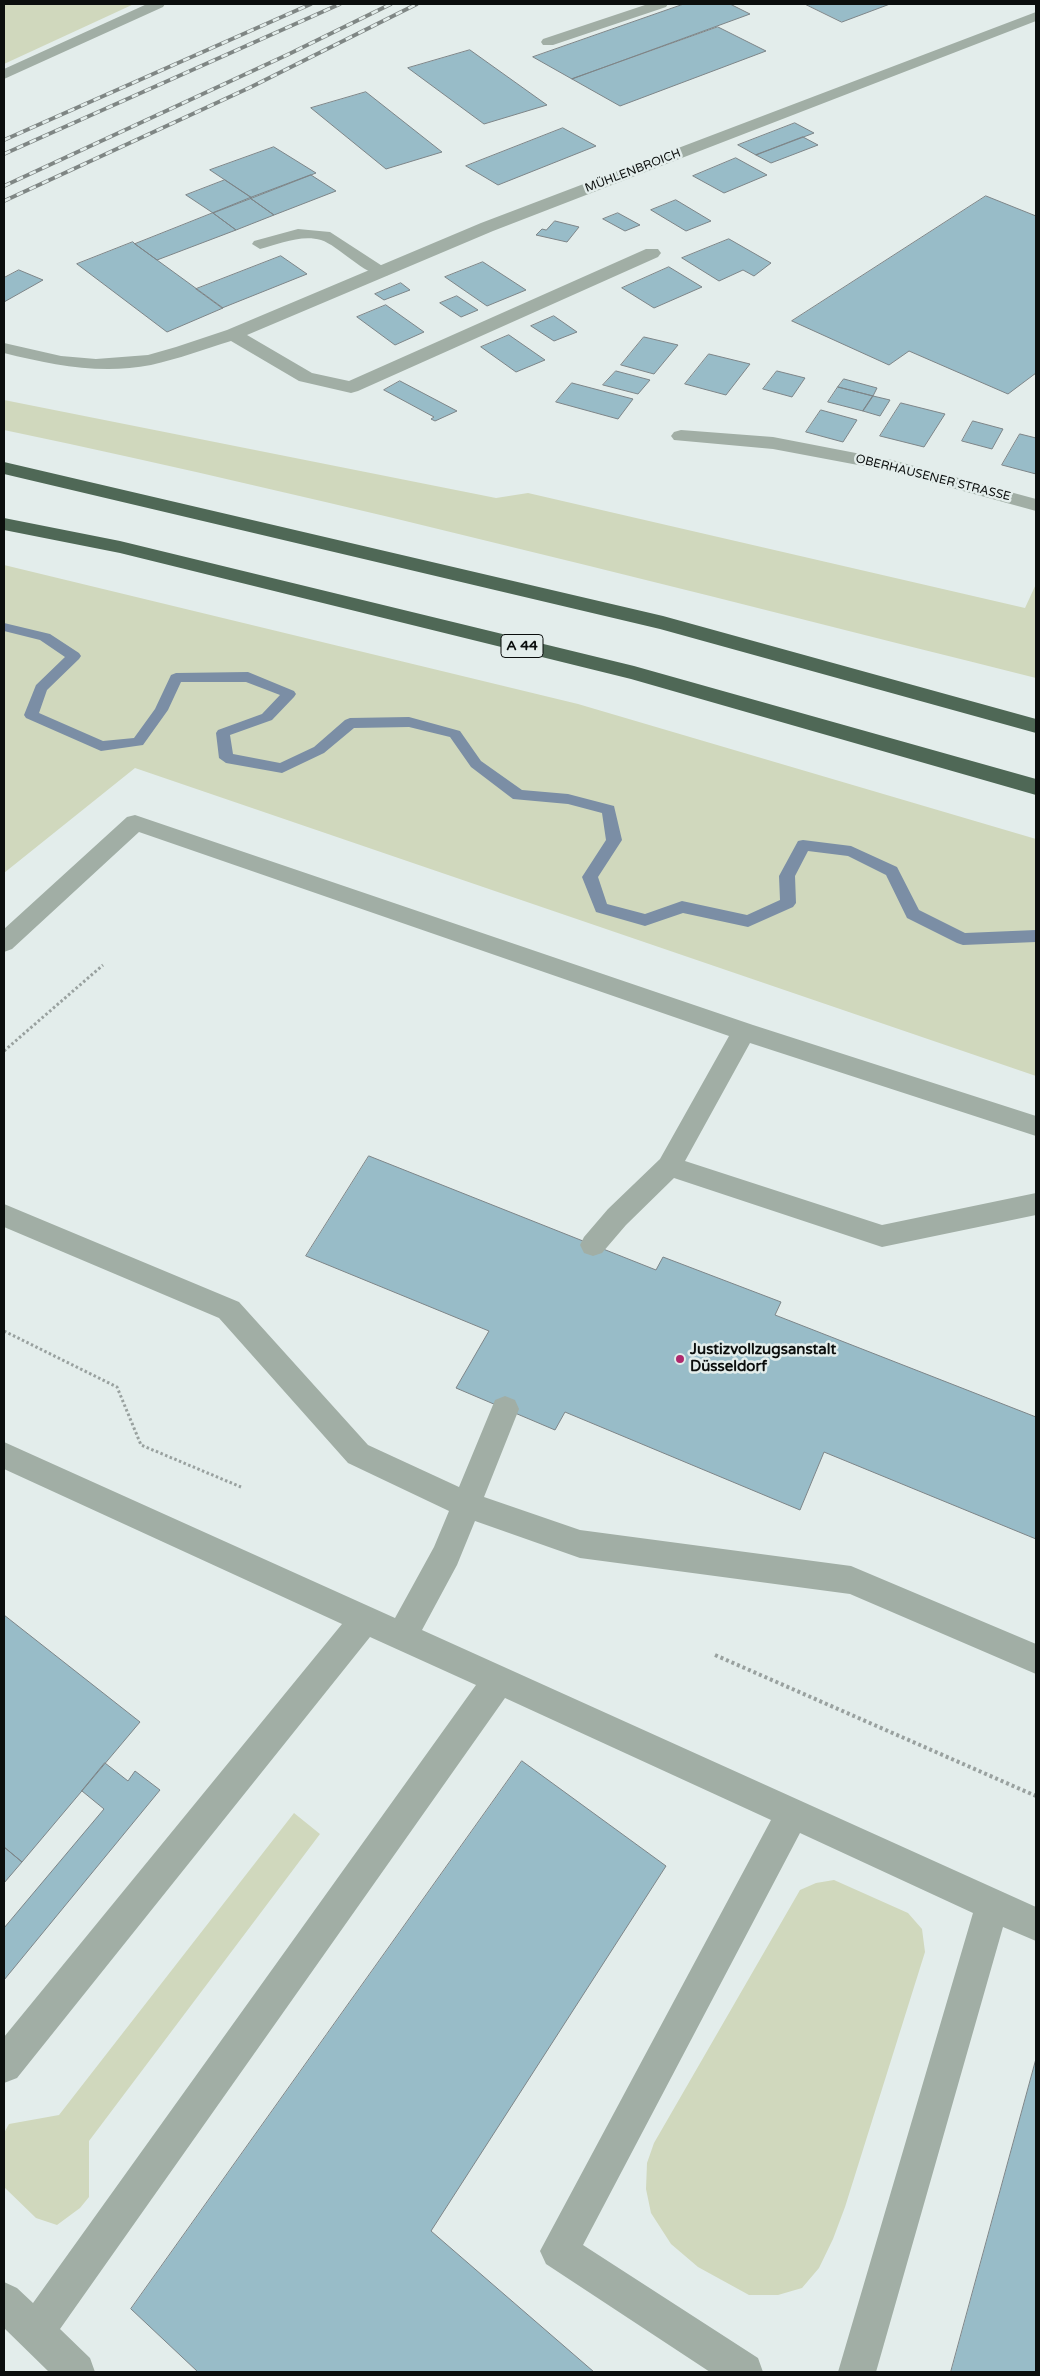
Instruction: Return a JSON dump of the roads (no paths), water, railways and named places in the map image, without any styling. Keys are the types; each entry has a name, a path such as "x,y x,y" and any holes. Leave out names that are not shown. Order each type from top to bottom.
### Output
{"highway":[{"path":"4,468 663,623 1036,726"},
{"name":"A 44","path":"4,524 120,547 634,673 1036,788"}],"street":[{"path":"4,75 158,4"},
{"name":"MÜHLENBROICH","path":"4,348 61,361 114,364 165,357 233,334 487,227 1036,16"},
{"path":"233,334 306,377 351,387 652,254"},
{"name":"OBERHAUSENER STRASSE","path":"681,436 773,443 892,466 1036,504"}],"lane":[{"path":"548,42 661,4"},
{"path":"260,244 298,234 324,235 382,271"},
{"path":"4,943 135,823 744,1032 1036,1126"},
{"path":"593,1245 617,1217 669,1166 744,1032"},
{"path":"669,1166 882,1236 1036,1204"},
{"path":"4,1215 229,1310 358,1454 467,1505 580,1544 851,1580 1036,1659"},
{"path":"402,1636 446,1555 505,1409"},
{"path":"4,1455 1036,1924"},
{"path":"4,2065 364,1619"},
{"path":"35,2332 498,1680"},
{"path":"744,2372 559,2251 792,1814"},
{"path":"856,2372 993,1904"},
{"path":"4,2301 76,2372"}],"waterway":[{"path":"4,627 45,637 74,656 41,688 31,715 101,746 138,742 161,710 176,678 248,677 289,694 267,717 223,733 226,758 282,768 319,750 350,723 409,722 455,734 476,764 518,795 568,799 609,810 614,840 590,877 601,908 645,920 682,907 748,921 788,903 787,876 803,845 851,851 892,871 913,914 963,939 1036,936"}],"railway":[{"path":"4,140 311,4"},
{"path":"4,154 340,4"},
{"path":"4,186 289,54 391,4"},
{"path":"4,201 251,87 417,4"}],"place":[{"name":"Justizvollzugsanstalt Düsseldorf","path":"680,1359"}]}
